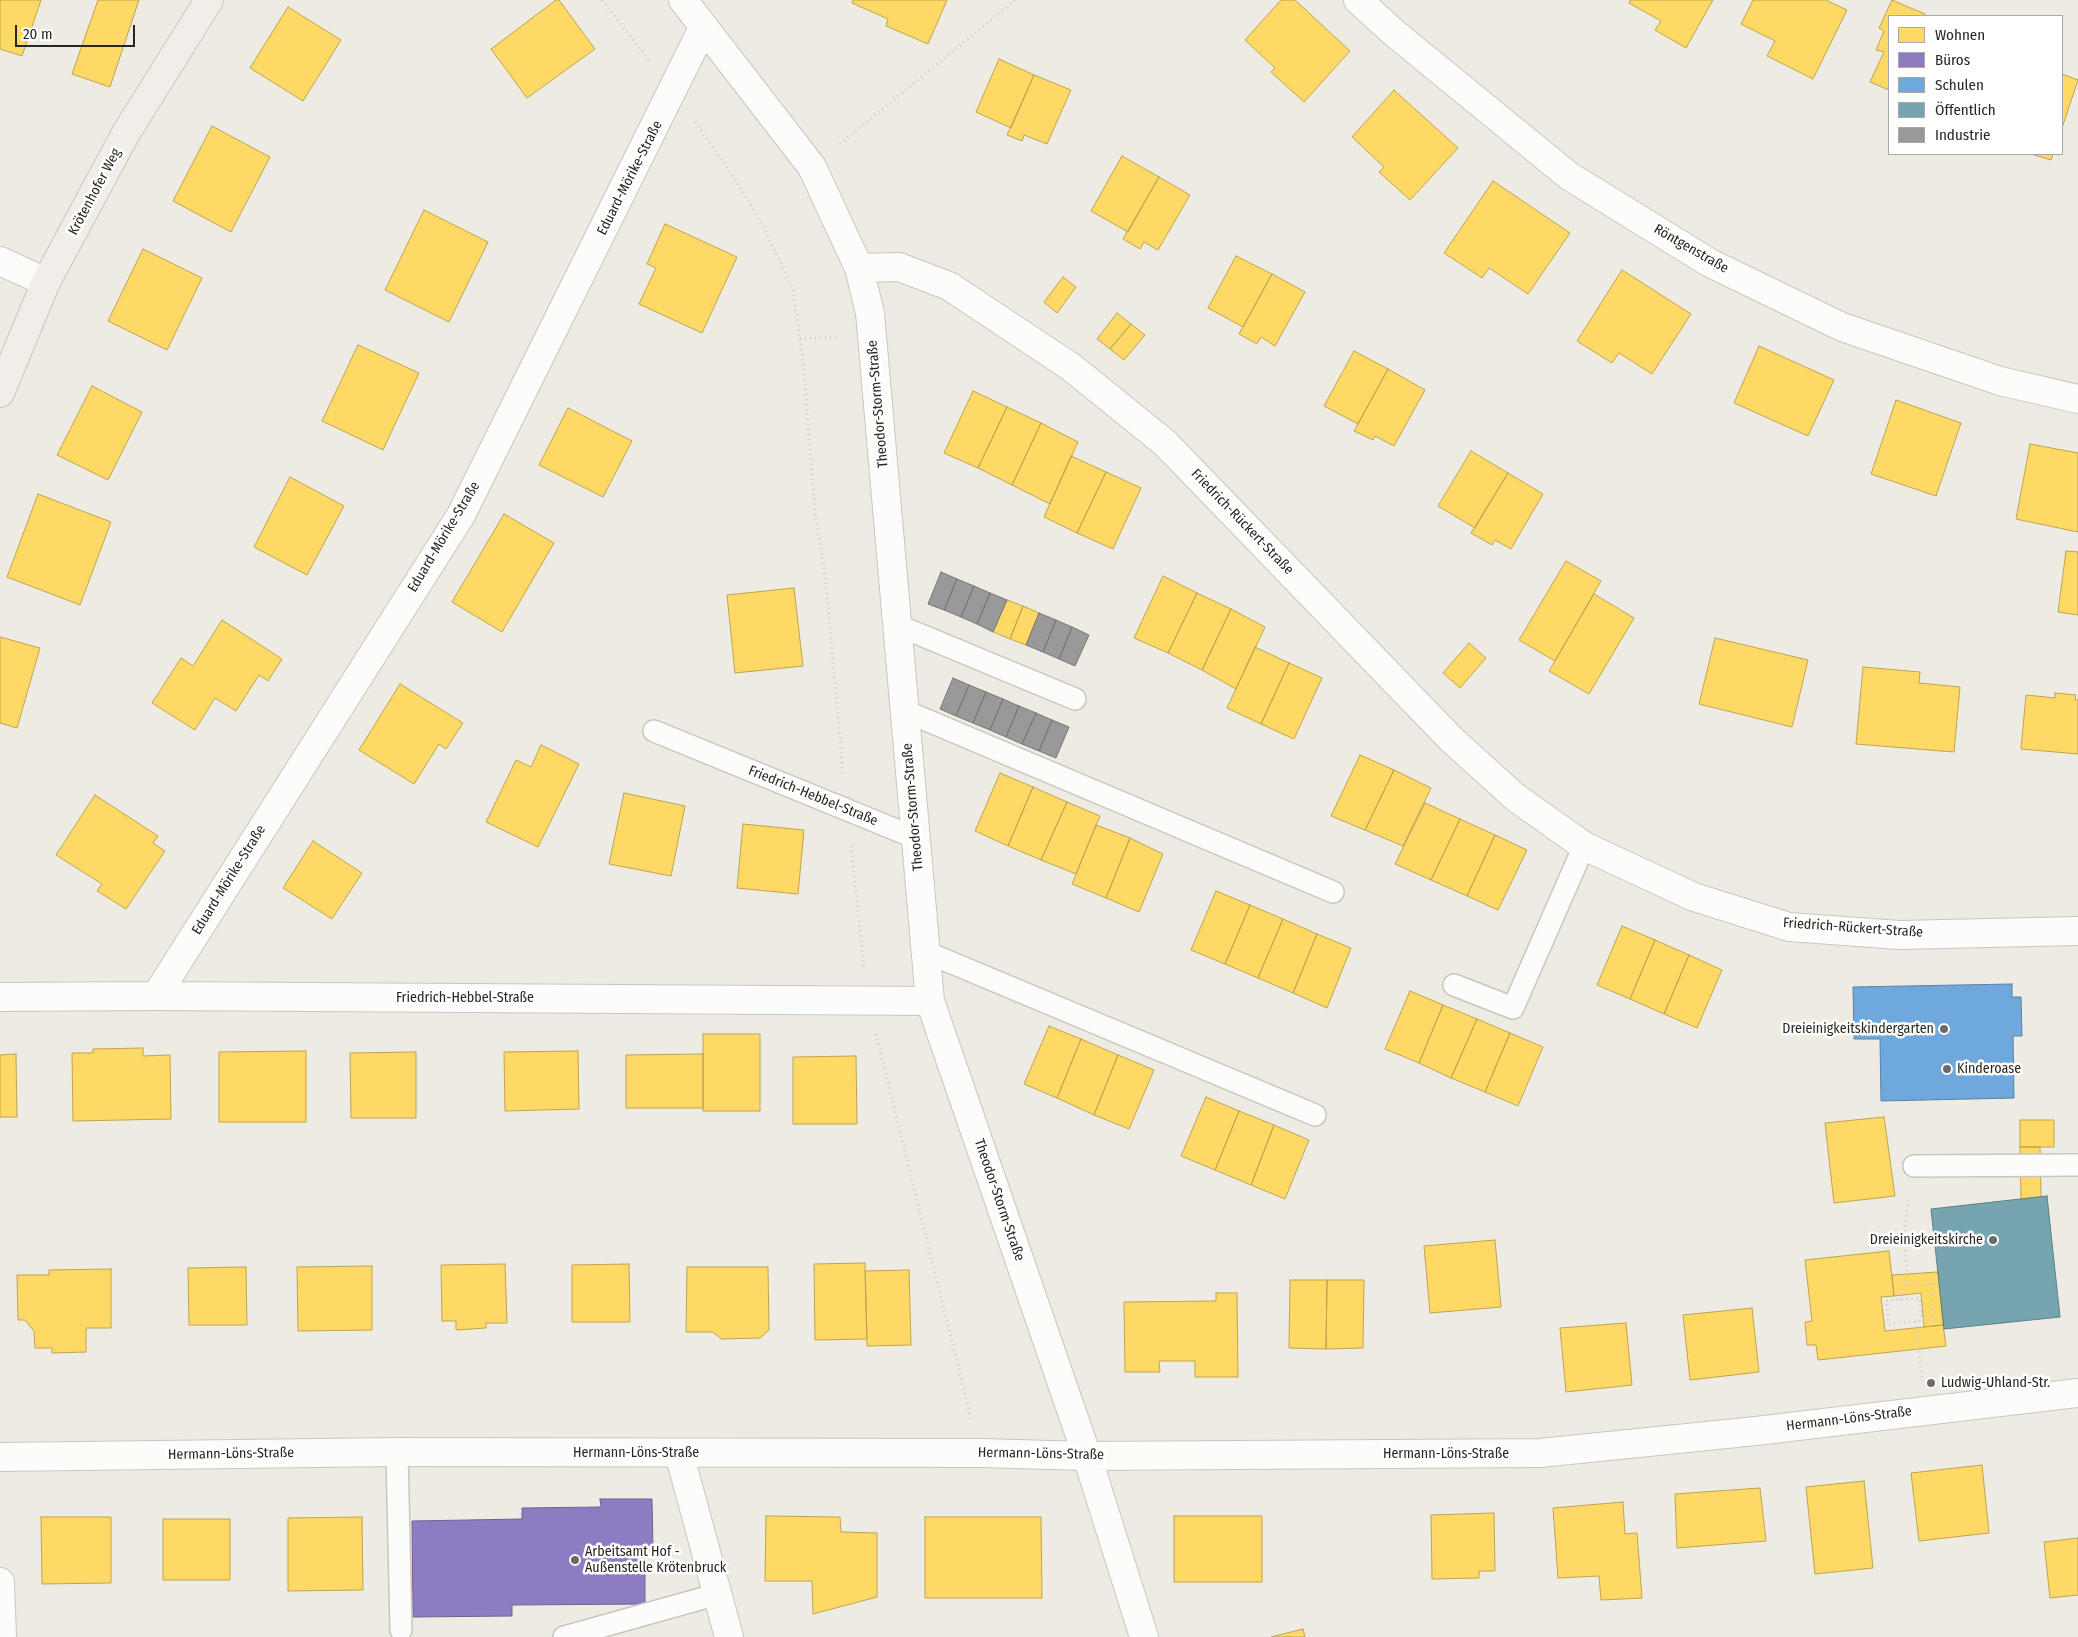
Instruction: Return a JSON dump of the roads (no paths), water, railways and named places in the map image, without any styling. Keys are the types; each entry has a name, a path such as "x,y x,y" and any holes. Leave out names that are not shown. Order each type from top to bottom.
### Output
{"street":[{"name":"Krötenhofer Weg","path":"0,393 46,282 126,133 209,0"},
{"name":"Theodor-Storm-Straße","path":"683,0 812,167 858,268 870,313 930,1001 1087,1456 1144,1637"},
{"name":"Röntgenstraße","path":"1358,0 1393,32 1569,176 1710,263 1842,327 2000,381 2078,399"},
{"name":"Eduard-Mörike-Straße","path":"156,996 461,515 703,28"},
{"path":"0,261 46,282"},
{"name":"Friedrich-Rückert-Straße","path":"858,268 899,267 949,286 1071,367 1165,443 1450,739 1515,797 1584,846 1694,897 1789,926 1898,935 2078,930"},
{"name":"Friedrich-Hebbel-Straße","path":"0,997 156,996 930,1001"},
{"name":"Hermann-Löns-Straße","path":"0,1457 397,1452 980,1453 1087,1456 1540,1453 1756,1431 2078,1393"},
{"path":"679,1453 729,1637"},
{"path":"0,1582 2,1637"}],"lane":[{"path":"897,624 1075,699"},
{"path":"905,711 1333,892"},
{"name":"Friedrich-Hebbel-Straße","path":"654,731 916,838"},
{"path":"1454,984 1513,1008 1584,846"},
{"path":"926,952 1315,1115"},
{"path":"1914,1166 2078,1165"},
{"path":"397,1452 400,1630"},
{"path":"564,1637 718,1594"}],"place":[{"name":"Dreieinigkeitskindergarten","path":"1944,1029"},
{"name":"Kinderoase","path":"1947,1069"},
{"name":"Dreieinigkeitskirche","path":"1993,1240"},
{"name":"Ludwig-Uhland-Str.","path":"1931,1383"},
{"name":"Arbeitsamt Hof - Außenstelle Krötenbruck","path":"575,1560"}]}
